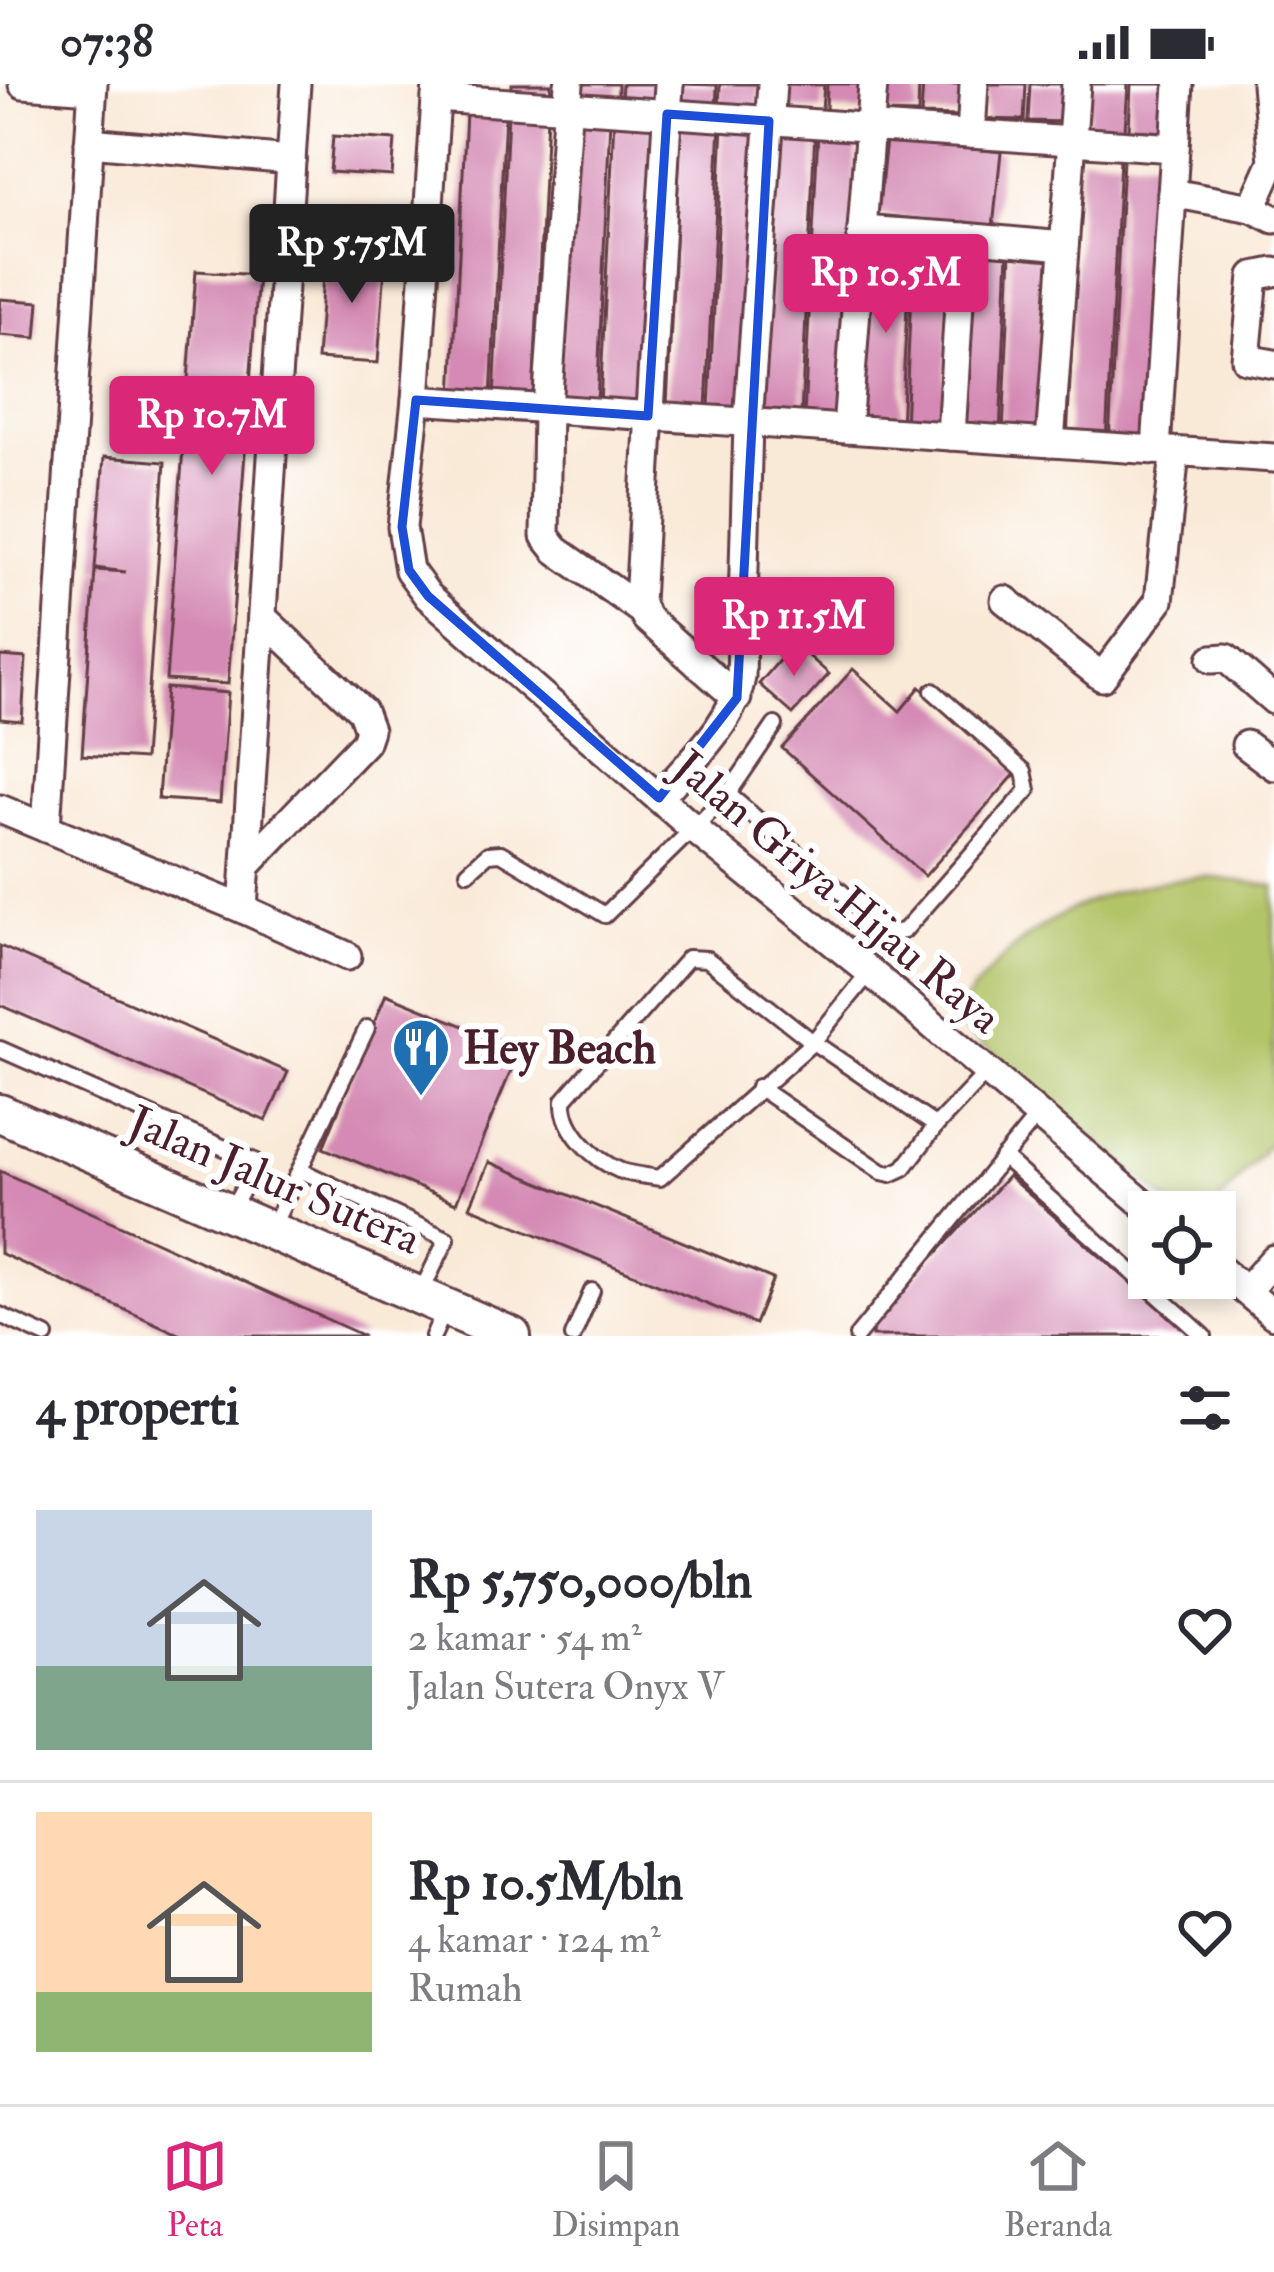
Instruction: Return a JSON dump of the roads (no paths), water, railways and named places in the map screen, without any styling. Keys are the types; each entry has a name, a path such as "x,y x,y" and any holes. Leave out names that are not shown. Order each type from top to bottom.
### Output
{"main road":[{"name":"Jalan Jalur Sutera","path":"0,1113 271,1230 433,1312 512,1336"}],"street":[{"path":"23,84 93,86 46,828"},
{"path":"243,908 296,84"},
{"path":"641,610 669,84"},
{"path":"659,798 728,717 737,698 743,662 748,422 772,84"},
{"path":"847,429 873,84"},
{"path":"971,134 974,84"},
{"path":"1050,443 1076,84"},
{"path":"1005,600 1102,677 1159,601 1179,84"},
{"path":"1172,193 1263,213 1273,161 1266,84"},
{"path":"437,91 568,96 667,114 1175,148"},
{"name":"Jalan Griya Hijau Raya","path":"437,91 416,400 402,527 410,571 428,596 694,829 1128,1191"},
{"path":"568,96 547,409 545,536 556,550 641,610 737,698"},
{"path":"89,142 291,160"},
{"path":"862,230 1064,246"},
{"path":"951,436 963,237"},
{"path":"1274,272 1254,276 1246,359 1274,364"},
{"path":"416,400 1274,458"},
{"path":"247,865 365,742 369,730 362,711 262,617"},
{"path":"1212,658 1226,658 1274,700"},
{"path":"1246,745 1274,766"},
{"path":"0,809 243,908 347,956"},
{"path":"1246,1291 1274,1259"},
{"path":"1236,1283 1274,1316"}],"lane":[{"path":"728,794 878,924 890,933 904,931 1028,790 1024,771 933,691"},
{"path":"468,872 488,854 501,853 605,915 728,794 775,725"},
{"path":"878,924 861,964 813,1042 659,1178 620,1171 580,1141 563,1115 565,1100 688,958 707,959 813,1042 936,1126"},
{"path":"271,1230 367,1028"},
{"path":"0,1049 254,1161 230,1213"},
{"path":"758,1087 891,1174 904,1168 988,1071"},
{"path":"857,1336 1038,1114"},
{"path":"1003,1157 1204,1336"},
{"path":"300,1170 448,1239 433,1312"},
{"path":"573,1336 592,1291"},
{"path":"0,1315 46,1336"}],"place":[{"name":"Hey Beach","path":"421,1098"}]}
